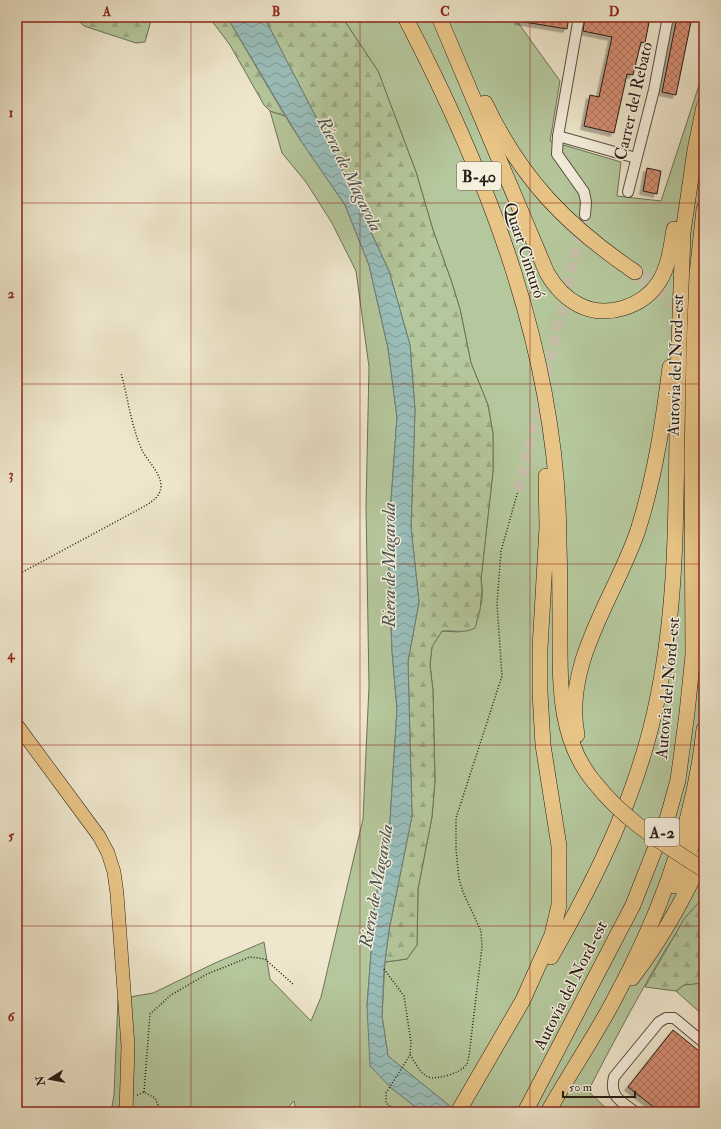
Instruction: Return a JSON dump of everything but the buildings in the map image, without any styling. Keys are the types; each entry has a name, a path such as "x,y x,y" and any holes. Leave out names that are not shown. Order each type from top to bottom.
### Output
{"highway":[{"name":"Quart Cinturó","path":"405,17 452,113 490,202 507,250 532,344"},
{"path":"439,17 547,273 557,286 579,305 604,311 625,308 642,300 659,282 668,262 671,249 684,170 695,150"},
{"path":"445,17 492,116 515,157 535,184 576,228 608,254 635,272"},
{"path":"595,783 577,735 575,696 584,658 629,555 654,474 662,434 670,364 678,261 683,237 695,150 704,106"},
{"name":"Autovia del Nord-est","path":"525,1112 633,905 668,816 678,780 687,720 692,655 692,465 694,347 697,274 704,209"},
{"path":"524,1000 534,988 581,904 612,840 637,776 658,696 669,626 676,554 679,315 683,237"},
{"path":"532,344 541,373 551,439 559,517 560,667 563,711 576,754 582,768 607,798 630,820 704,870"},
{"path":"458,1112 524,1000 552,935 559,905 559,846 543,745 540,692 540,648 547,527 546,466 532,344"},
{"name":"A-2","path":"548,1112 564,1082 614,1000 639,949 663,894 698,777 704,729"},
{"path":"639,949 668,903 690,850 704,805"},
{"path":"614,1000 653,951 685,897 704,855"}],"main road":[{"path":"17,725 99,836 108,853 114,872 124,964 127,1039 126,1112"}],"street":[{"path":"579,17 558,136 557,154 584,192 586,202 585,215"},
{"name":"Carrer del Rebato","path":"628,192 654,90 666,19"},
{"path":"558,136 636,158"},
{"path":"635,1112 615,1096 611,1087 614,1077 659,1022 666,1018 674,1018 704,1043"}],"path":[{"path":"17,575 145,506 156,499 160,492 160,480 142,451 135,431 121,373"},
{"path":"410,1055 420,1070 428,1077 436,1078 459,1071 466,1066 469,1056 482,947 481,931 477,919 463,892 459,879 456,849 456,818 502,676 497,604 501,551 518,491"},
{"path":"144,1092 150,1014 171,995 207,974 250,957 265,959 294,985"},
{"path":"384,969 404,996 411,1042 410,1055 386,1093 385,1099 388,1106 397,1112"},
{"path":"136,1096 144,1092"},
{"path":"144,1092 155,1098 161,1112"}],"green space":[{"path":"77,17 152,17 145,42 136,43 84,26 77,19"},
{"path":"209,17 227,17 285,116 270,111 264,105 230,45"},
{"path":"264,17 342,17 378,71 416,172 433,230 451,280 460,309 471,363 488,405 493,434 493,471 481,579 482,589 480,610 475,628 463,631 442,631 432,647 430,665 433,691 435,781 432,817 418,889 417,945 407,959 385,962 389,930 412,816 408,661 419,602 411,527 415,410 410,345 389,271 332,148"},
{"path":"342,17 514,17 560,81 550,141 621,162 617,196 661,201 704,70 704,900 693,909 662,956 626,1019 588,1091 610,1112 457,1112 388,1056 382,1016 385,962 407,959 417,945 418,889 432,817 435,781 433,691 430,665 432,646 442,631 459,632 476,614 481,604 481,579 493,471 493,434 488,405 471,363 460,309 433,230 416,172 378,71"},
{"path":"270,111 285,116 345,205 369,265 388,348 397,417 388,543 392,651 397,709 389,837 375,901 367,1006 390,1087 422,1112 296,1112 294,1101 284,1112 111,1112 114,1095 118,999 153,993 215,963 264,942 270,979 311,1021 321,997 363,819 369,686 366,506 369,367 356,271 332,223 306,182 282,153"},
{"path":"701,900 704,900 704,983 684,985 676,991 645,987 684,919"},
{"path":"704,983 704,1016 676,991 684,985"}],"water":[{"name":"Riera de Magarola","path":"227,17 264,17 332,148 389,271 410,345 415,410 411,527 419,602 408,661 412,816 389,930 384,969 382,1016 388,1056 457,1112 422,1112 390,1087 370,1066 367,1006 375,901 389,837 397,709 392,651 388,543 397,417 388,348 369,265 345,205 301,141"}],"tunnel":[{"path":"518,491 585,215"},
{"path":"635,272 704,325"}]}
